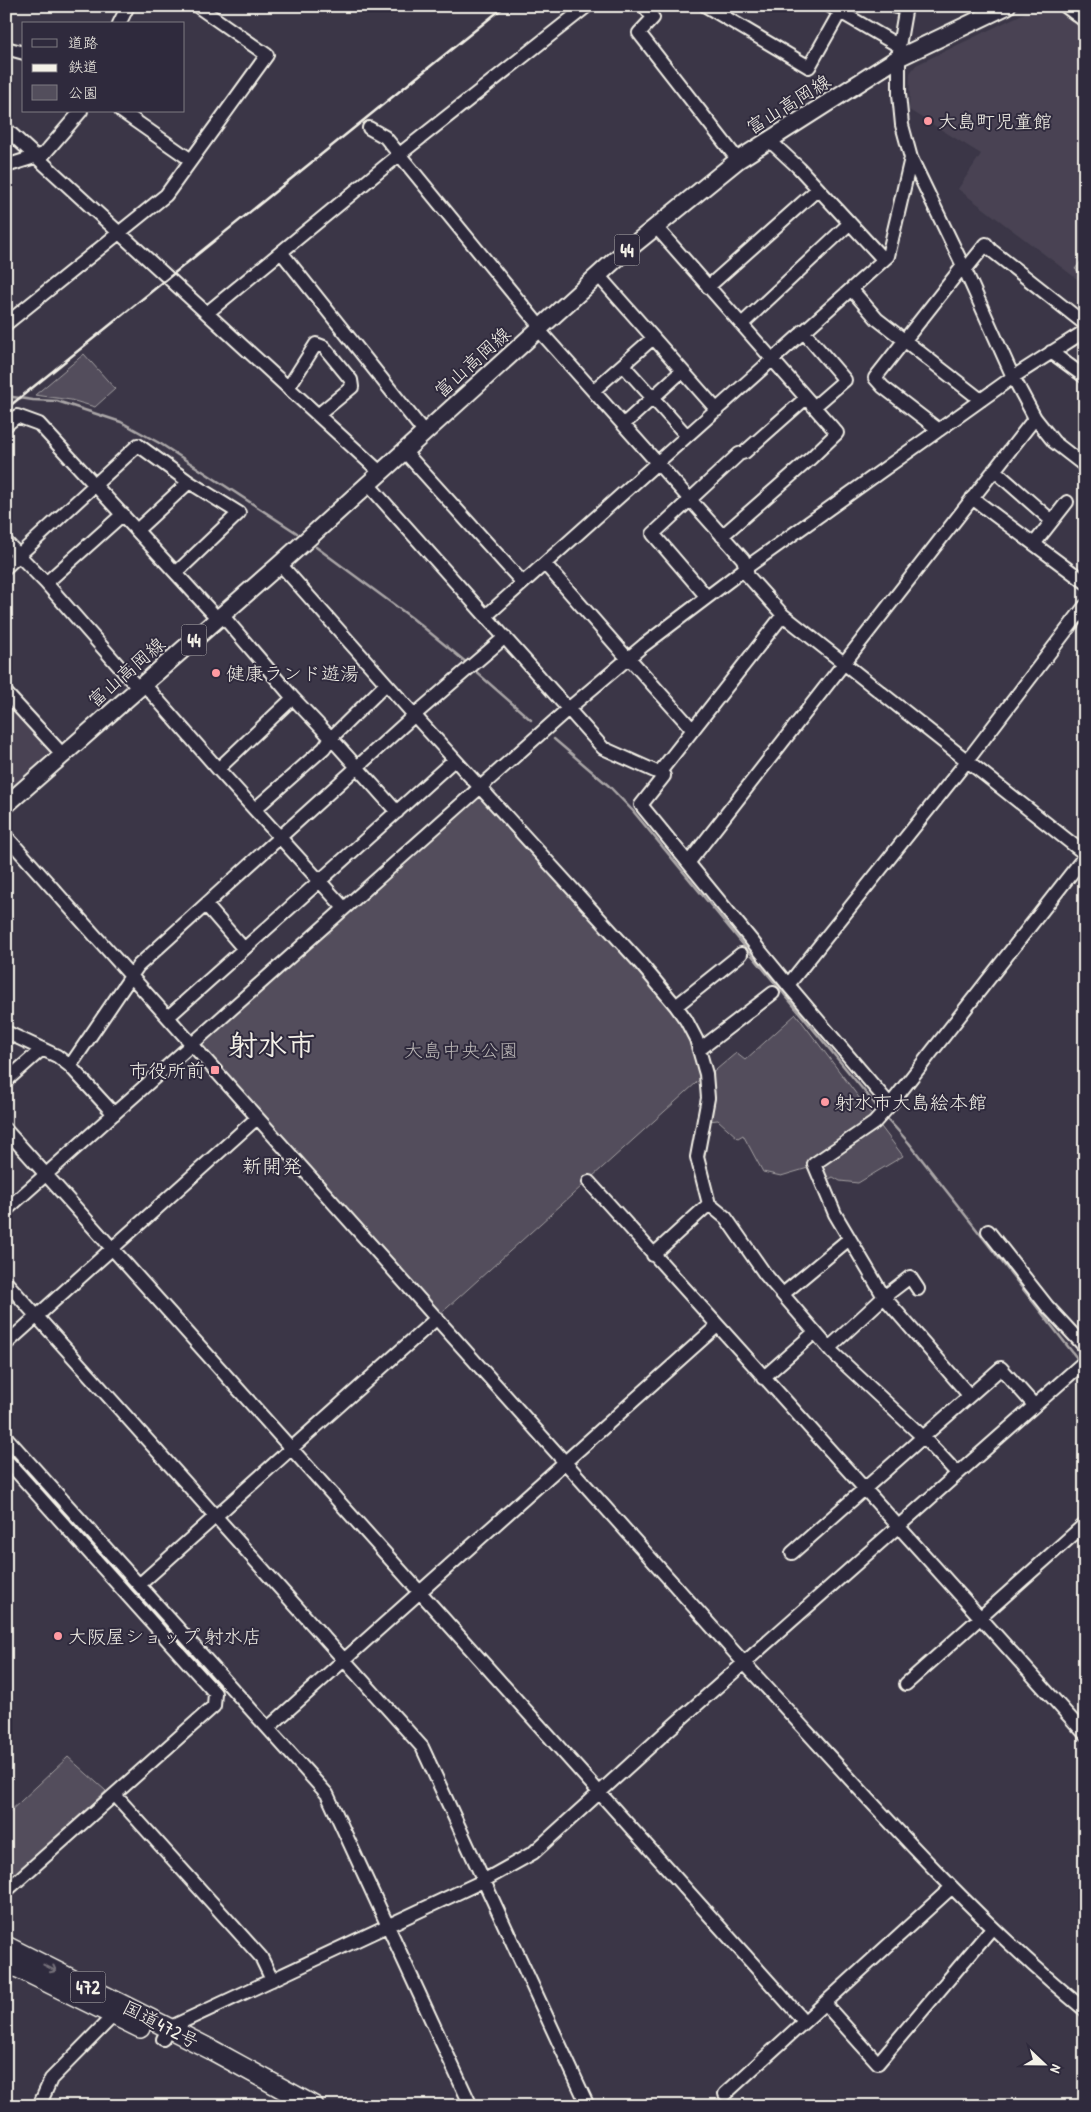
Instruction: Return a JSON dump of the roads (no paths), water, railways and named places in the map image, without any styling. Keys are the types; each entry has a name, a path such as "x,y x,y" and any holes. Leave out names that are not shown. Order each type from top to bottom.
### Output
{"highway":[{"name":"国道472号","path":"6,1946 166,2034 290,2106"},
{"name":"国道472号","path":"6,1962 114,2015 166,2034 314,2106"}],"main road":[{"name":"富山高岡線","path":"6,806 280,564 598,275 738,160 899,52 1007,6"}],"street":[{"path":"120,22 128,6"},
{"path":"6,324 166,195 267,55 197,6"},
{"path":"644,6 653,18 639,33 738,160"},
{"path":"706,6 728,12 809,66 835,9 899,52"},
{"path":"1065,6 1085,21"},
{"path":"900,7 898,94 902,125 911,158 964,268 1013,377 1035,418 1054,442 1085,466"},
{"path":"207,313 581,8"},
{"path":"6,48 22,52"},
{"path":"6,166 44,154 80,112"},
{"path":"121,112 191,160"},
{"path":"6,128 380,472"},
{"path":"370,128 385,137 537,323 538,329 743,559 748,576 783,615 1085,855 890,1105 874,1123 814,1164 849,1239 884,1298 969,1395"},
{"path":"769,140 883,259"},
{"path":"486,616 888,256 911,158"},
{"path":"708,287 818,189"},
{"path":"742,324 850,223"},
{"path":"656,227 837,433 722,536"},
{"path":"939,430 883,387 875,378 964,268 986,244 991,250 1085,324"},
{"path":"281,252 424,432"},
{"path":"598,275 716,410"},
{"path":"851,289 876,319 981,400"},
{"path":"707,597 653,534 739,454 745,452 811,402 845,380 803,331"},
{"path":"6,1210 568,709 628,658 746,567 1013,377 1085,331"},
{"path":"594,390 653,338"},
{"path":"288,388 316,344 324,347 351,380 352,387 318,415"},
{"path":"1051,352 1085,377"},
{"path":"623,365 687,436"},
{"path":"624,424 682,371"},
{"path":"6,425 17,416 40,424 176,573 220,617 397,812"},
{"path":"689,862 1035,418"},
{"path":"6,567 97,485 138,445 189,482 239,513 176,573"},
{"path":"404,451 523,582"},
{"path":"994,470 1052,521"},
{"path":"137,530 189,482"},
{"path":"368,483 603,748 659,773 783,615"},
{"path":"972,498 1085,582"},
{"path":"1034,544 1067,502"},
{"path":"46,582 123,514"},
{"path":"6,542 46,582 255,808 344,908"},
{"path":"280,564 454,760 640,963 676,1006 686,1020 699,1050 706,1074 708,1098 697,1157 709,1204 726,1218 765,1274 828,1348 923,1437 957,1473"},
{"path":"545,564 693,730"},
{"path":"788,985 968,761 1085,606"},
{"path":"70,1066 138,966 505,637"},
{"path":"255,808 324,748 331,738 386,684"},
{"path":"6,693 63,755"},
{"path":"218,769 293,698"},
{"path":"168,1017 454,760"},
{"path":"664,776 641,804 788,985 890,1105"},
{"path":"6,836 566,1461 745,1664 951,1888 1050,1981 1085,2010"},
{"path":"206,906 244,949"},
{"path":"676,1006 741,954"},
{"path":"699,1050 773,993"},
{"path":"6,1032 57,1056 70,1066 114,1114"},
{"path":"6,1081 42,1049"},
{"path":"6,1344 257,1118"},
{"path":"6,1130 804,2021"},
{"path":"589,1182 763,1378 899,1526 1085,1734"},
{"path":"653,1254 709,1204"},
{"path":"988,1231 1047,1306 1085,1347"},
{"path":"783,1294 849,1239"},
{"path":"828,1348 910,1277 918,1289"},
{"path":"6,1282 422,1747 588,2106"},
{"path":"139,1585 437,1318"},
{"path":"268,1728 717,1326"},
{"path":"763,1378 815,1332"},
{"path":"166,2034 272,1980 483,1881 533,1853 957,1473 1085,1361"},
{"path":"792,1553 1001,1368 1034,1405"},
{"path":"6,1437 327,1794 471,2106"},
{"path":"6,1463 215,1693 214,1706 6,1891"},
{"path":"906,1684 1085,1524"},
{"path":"115,1795 261,1957 272,1980"},
{"path":"725,2094 951,1888"},
{"path":"825,2004 878,2063 992,1928"},
{"path":"39,2106 51,2078 114,2015"}],"waterway":[{"path":"6,396 57,401 121,422 161,444 297,533"},
{"path":"316,547 412,618 467,663"},
{"path":"474,670 531,720"},
{"path":"554,739 609,786 633,811 879,1109"},
{"path":"884,1115 909,1143 1080,1362"}],"railway":[{"path":"6,409 505,6"}],"place":[{"name":"大島町児童館","path":"928,121"},
{"name":"健康ランド遊湯","path":"216,673"},
{"name":"市役所前","path":"215,1070"},
{"name":"射水市大島絵本館","path":"825,1102"},
{"name":"大阪屋ショップ 射水店","path":"58,1636"}],"district":[{"name":"射水市","path":"272,1044"},
{"name":"新開発","path":"272,1165"}],"park label":[{"name":"大島中央公園","path":"461,1050"}]}
